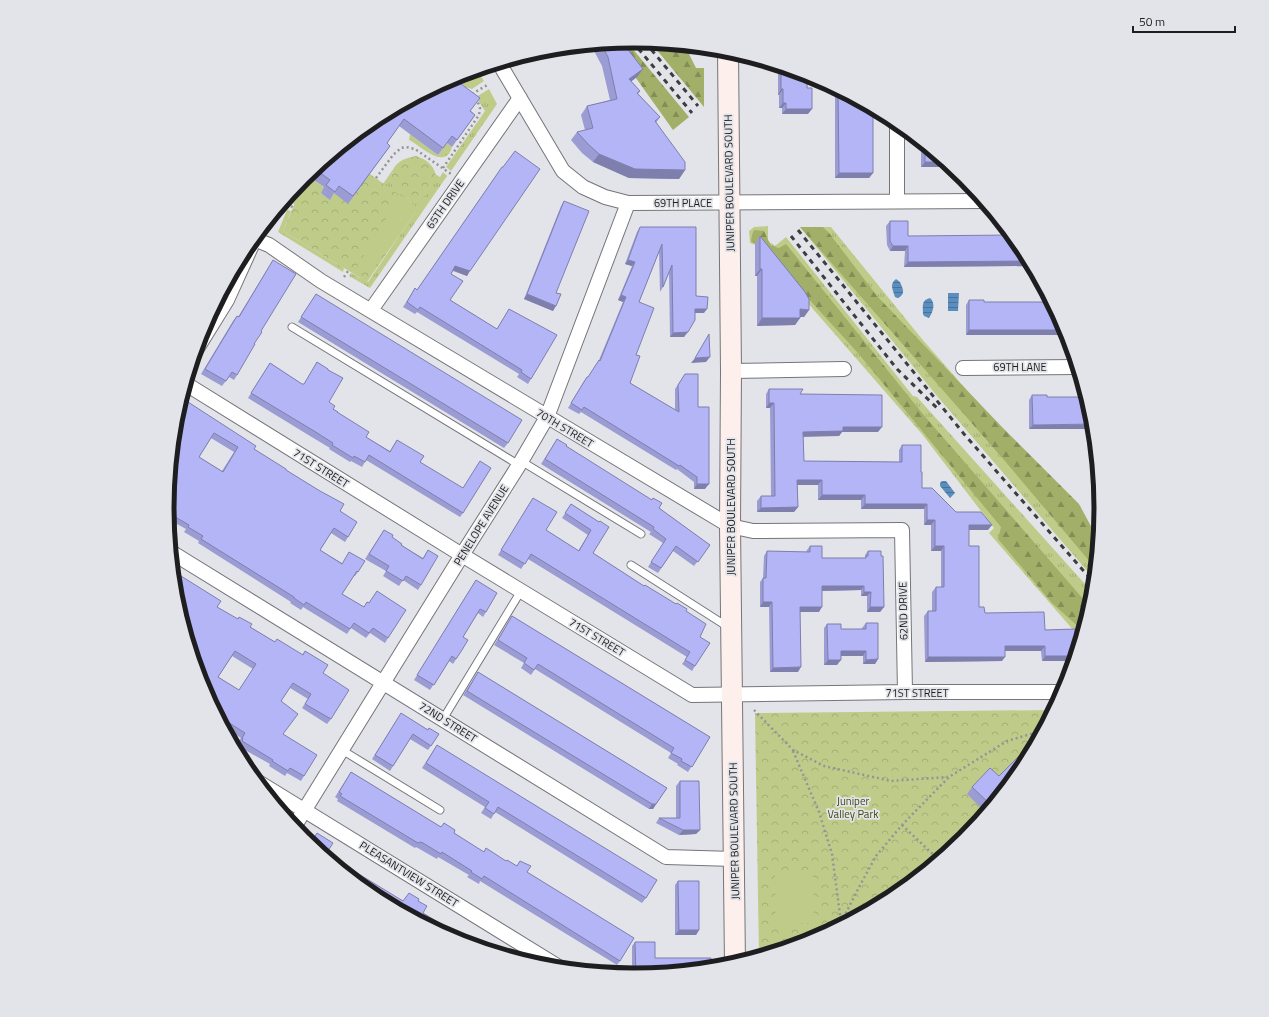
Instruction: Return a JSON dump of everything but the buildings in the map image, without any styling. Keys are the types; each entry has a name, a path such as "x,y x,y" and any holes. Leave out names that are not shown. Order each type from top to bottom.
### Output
{"street":[{"name":"JUNIPER BOULEVARD SOUTH","path":"728,58 731,371 730,526 736,957"},
{"name":"69TH PLACE","path":"502,68 563,171 583,187 605,197 628,203 977,201"},
{"name":"65TH DRIVE","path":"371,310 520,98"},
{"path":"897,131 897,201"},
{"name":"PENELOPE AVENUE","path":"297,822 547,417 628,203"},
{"name":"70TH STREET","path":"260,241 321,281 730,526 753,531 902,530"},
{"path":"214,322 227,300 239,273"},
{"name":"69TH LANE","path":"963,368 1073,367"},
{"path":"731,371 844,369"},
{"name":"71ST STREET","path":"191,387 692,695 905,692 1057,692"},
{"name":"62ND DRIVE","path":"902,530 905,692"},
{"name":"72ND STREET","path":"177,555 666,857 734,858"},
{"name":"PLEASANTVIEW STREET","path":"268,788 548,961"}],"lane":[{"path":"292,327 641,534"},
{"path":"631,565 732,629"},
{"path":"443,719 521,591"},
{"path":"342,750 440,810"}],"path":[{"path":"472,94 489,84"},
{"path":"443,168 479,115 479,105 469,92"},
{"path":"376,178 393,155 401,148 406,147 415,149 452,174"},
{"path":"288,205 293,207"},
{"path":"344,277 348,270"},
{"path":"754,710 793,750 824,766 891,782 949,777"},
{"path":"842,920 876,856 902,825 949,777 1007,741 1037,732"},
{"path":"793,750 819,812 832,854 841,920"},
{"path":"902,825 936,857"}],"green space":[{"path":"632,48 689,117 673,130 615,49"},
{"path":"656,49 688,51 696,68 704,68 704,107"},
{"path":"480,74 484,81 472,89 465,87 462,82"},
{"path":"489,89 497,104 451,171 446,167 485,111 476,97"},
{"path":"410,134 438,155 447,143 452,147 449,154 444,157 438,157 409,140"},
{"path":"416,156 422,158 432,166 436,176 435,182 425,191 427,195 409,199 394,189 391,182 396,165 407,158"},
{"path":"394,168 392,174 393,186 409,199 430,187 435,179 435,174 440,177 443,172 447,176 370,288 349,276 351,273 368,282 418,208 383,184"},
{"path":"370,174 418,208 367,282 283,231 299,194 313,179 325,188 321,193 330,199 334,193"},
{"path":"299,194 295,204 291,202"},
{"path":"401,196 418,208 391,247 375,236"},
{"path":"287,210 291,211 283,231 344,268 343,272 278,232"},
{"path":"768,226 768,241 775,246 786,237 913,396 917,397 1088,587 1077,635 989,533 994,528 922,434 758,246 750,243 749,231 754,227"},
{"path":"800,227 831,227 922,339 1094,535 1090,574 937,396"},
{"path":"800,227 823,227 877,296 1002,427 1079,504 1094,532 1092,564 1004,460"},
{"path":"754,230 764,231 771,246 779,248 786,244 922,413 1085,601 1079,627 1052,603 998,539 1001,527 858,353 763,249 751,241"},
{"path":"375,238 388,247 370,274 357,266"},
{"name":"Juniper Valley Park","path":"1049,710 1033,739 1000,789 981,812 938,855 915,874 890,891 838,922 783,945 759,952 755,713"},
{"path":"813,871 814,923 776,924 775,872"}],"water":[{"path":"896,279 900,282 903,291 902,295 898,298 895,297 892,287"},
{"path":"948,293 959,293 958,311 948,311"},
{"path":"930,298 933,302 933,308 929,318 923,314 923,306 925,300"},
{"path":"942,481 946,481 955,493 950,498 940,486"}],"railway":[{"path":"638,48 692,113"},
{"path":"650,49 698,106"},
{"path":"798,230 964,434 1089,578"},
{"path":"791,236 897,369 937,408"}]}
